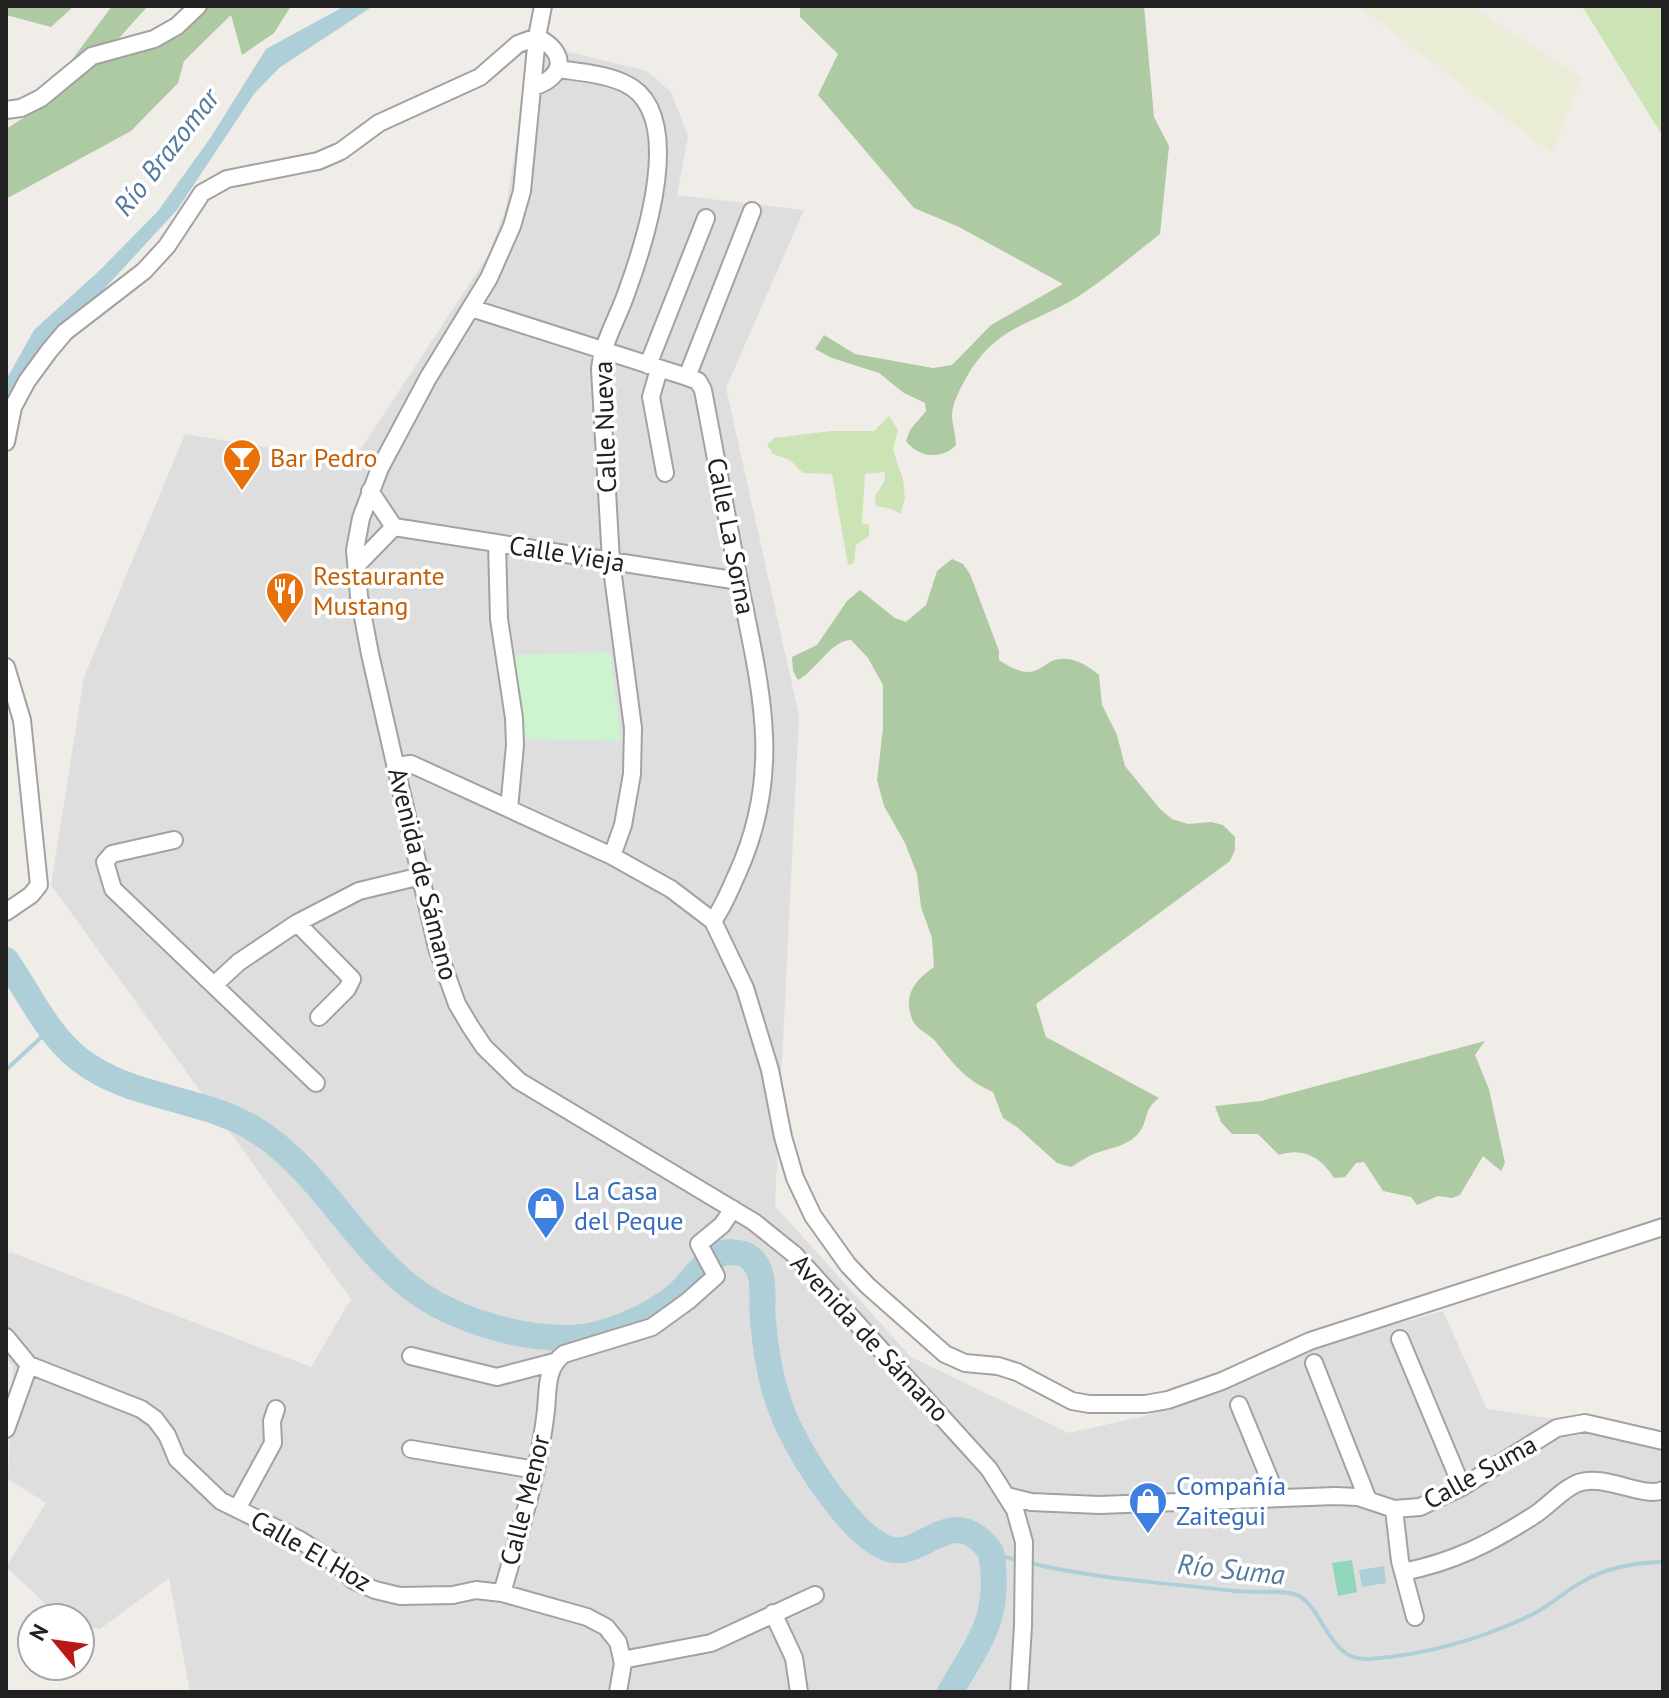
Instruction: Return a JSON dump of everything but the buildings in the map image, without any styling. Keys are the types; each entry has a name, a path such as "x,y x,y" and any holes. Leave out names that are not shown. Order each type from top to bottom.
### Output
{"street":[{"path":"6,110 21,108 41,98 92,56 154,39 177,26 198,6"},
{"name":"Avenida de Sámano","path":"543,6 519,203 503,252 428,378 370,491 355,550 365,627 437,948 457,1004 484,1047 519,1081 754,1222 795,1255 969,1444 1015,1510 1024,1542 1019,1692"},
{"path":"6,442 13,407 49,351 65,332 144,271 167,246 202,193 227,179 318,161 341,151 399,112 480,77 518,44 537,37 551,44 556,51 558,69 553,78 533,87"},
{"name":"Calle Nueva","path":"558,69 627,83 649,107 658,129 658,161 649,215 625,298 602,351 600,369 611,561 633,728 632,774 623,825 612,856"},
{"path":"471,308 687,377 752,211"},
{"path":"665,473 651,397 654,367 706,218"},
{"name":"Calle La Sorna","path":"687,377 698,381 703,390 758,669 765,755 762,800 750,845 724,905 713,921"},
{"path":"357,565 394,527 370,491"},
{"name":"Calle Vieja","path":"394,527 739,581"},
{"path":"497,543 499,619 514,718 515,745 509,809"},
{"path":"6,667 22,720 39,885 31,895 6,912"},
{"path":"395,766 411,764 612,856 671,889 713,921 745,988 770,1070 783,1137 795,1178 826,1237 868,1286 945,1354 965,1363 998,1366 1017,1372 1072,1401 1145,1404 1168,1400 1222,1381 1310,1341 1663,1227"},
{"path":"174,840 112,854 105,862 113,889 316,1083"},
{"path":"214,985 239,962 297,923 359,891 421,876"},
{"path":"297,923 352,979 347,989 319,1017"},
{"path":"411,1356 497,1377 554,1362 564,1354 652,1327 716,1276 699,1244 722,1225 733,1209"},
{"name":"Calle El Hoz","path":"6,1337 29,1365 141,1409 155,1419 167,1435 177,1459 221,1501 300,1540 337,1564 353,1580 400,1596 453,1595 476,1590 502,1593 587,1617 606,1627 618,1642 622,1660"},
{"path":"1400,1339 1462,1487"},
{"name":"Calle Menor","path":"502,1593 542,1448 549,1379 554,1362"},
{"path":"1314,1363 1368,1500"},
{"path":"6,1429 29,1365"},
{"path":"1239,1405 1277,1497"},
{"path":"237,1509 273,1443 272,1421 276,1409"},
{"name":"Calle Suma","path":"1007,1496 1031,1502 1099,1505 1335,1496 1368,1500 1394,1509 1420,1507 1462,1487 1557,1428 1585,1423 1663,1441"},
{"path":"411,1449 536,1470"},
{"path":"1403,1572 1439,1565 1491,1541 1535,1515 1575,1484 1588,1481 1618,1483 1656,1493 1663,1490"},
{"path":"1394,1509 1403,1572 1415,1617"},
{"path":"618,1692 622,1660 711,1643 815,1595"},
{"path":"773,1613 794,1658 799,1692"}],"shaded area":[{"path":"532,46 647,71 671,92 688,136 677,195 804,210 726,388 799,716 775,1206 911,1357 1069,1433 1145,1416 1307,1348 1443,1311 1487,1409 1663,1435 1663,1692 190,1692 169,1578 100,1629 96,1628 96,1602 44,1602 6,1567 46,1503 8,1479 13,1367 6,1356 6,1256 10,1252 311,1367 351,1299 51,885 84,677 185,434 353,461 489,254 506,207"}],"green space":[{"path":"6,6 74,6 51,27 6,15"},
{"path":"112,6 148,6 119,38 71,61"},
{"path":"205,6 291,6 274,33 242,55 231,15 184,61 178,83 131,131 6,199 6,129 50,101 98,62 160,46"},
{"path":"800,6 1144,6 1154,117 1169,146 1160,234 1082,294 1017,328 989,347 965,380 953,406 956,445 944,453 923,454 906,441 910,430 926,411 925,403 904,393 879,373 832,358 815,349 824,335 855,354 933,368 952,365 991,325 1063,284 959,227 914,208 818,95 838,54 800,17"},
{"path":"1358,6 1471,6 1581,78 1552,153"},
{"path":"1582,6 1663,6 1663,136 1652,119"},
{"path":"889,416 898,430 893,450 903,479 905,499 900,514 876,506 875,496 884,482 885,472 865,474 862,523 869,525 869,536 856,545 854,563 848,565 832,474 803,473 790,460 773,454 767,445 774,438 831,431 874,431"},
{"path":"952,559 963,564 970,574 999,651 999,660 1028,672 1058,659 1077,661 1094,671 1099,675 1102,705 1117,735 1125,766 1160,809 1172,819 1188,824 1211,822 1223,825 1235,837 1235,850 1230,861 1036,1004 1046,1037 1159,1098 1132,1140 1091,1155 1071,1167 1057,1163 1003,1118 993,1092 961,1071 913,1021 909,1004 912,990 934,967 932,938 921,907 917,874 905,843 884,806 877,780 883,728 883,685 868,658 851,640 830,650 798,680 793,671 792,657 817,645 847,601 860,590 895,618 906,622 926,605 937,571"},
{"path":"610,652 621,741 525,739 514,655"},
{"path":"1485,1041 1475,1055 1489,1089 1505,1163 1501,1171 1483,1156 1460,1195 1452,1198 1438,1196 1417,1205 1411,1197 1383,1191 1364,1162 1356,1163 1345,1177 1334,1178 1323,1164 1311,1156 1296,1152 1279,1155 1258,1134 1232,1134 1221,1122 1215,1106 1261,1101"},
{"path":"1352,1560 1357,1592 1338,1596 1332,1563"}],"water":[{"path":"345,6 373,6 279,68 254,94 177,210 93,301 6,413 6,380 34,330 100,270 158,211 211,137 266,49"},
{"path":"1384,1566 1386,1583 1362,1587 1359,1570"}],"waterway":[{"path":"6,960 57,1038 79,1059 122,1083 218,1112 262,1134 305,1171 378,1258 399,1278 429,1300 463,1317 520,1334 584,1337 628,1324 655,1310 678,1294 705,1264 722,1253 732,1252 749,1257 754,1261 761,1279 765,1337 778,1400 798,1445 852,1522 880,1545 893,1550 917,1545 952,1530 965,1531 978,1537 991,1552 994,1575 991,1611 979,1642 950,1692"},
{"path":"6,1070 50,1029"},
{"name":"Río Suma","path":"991,1553 1021,1561"},
{"name":"Río Suma","path":"1030,1563 1131,1580 1294,1594 1312,1608 1343,1651 1368,1659 1430,1650 1472,1639 1531,1615 1591,1577 1611,1569 1663,1562"}],"place":[{"name":"Bar Pedro","path":"242,492"},
{"name":"Restaurante Mustang","path":"285,625"},
{"name":"La Casa del Peque","path":"546,1240"},
{"name":"Compañía Zaitegui","path":"1148,1535"}],"water label":[{"name":"Río Brazomar","path":"166,152"}]}
